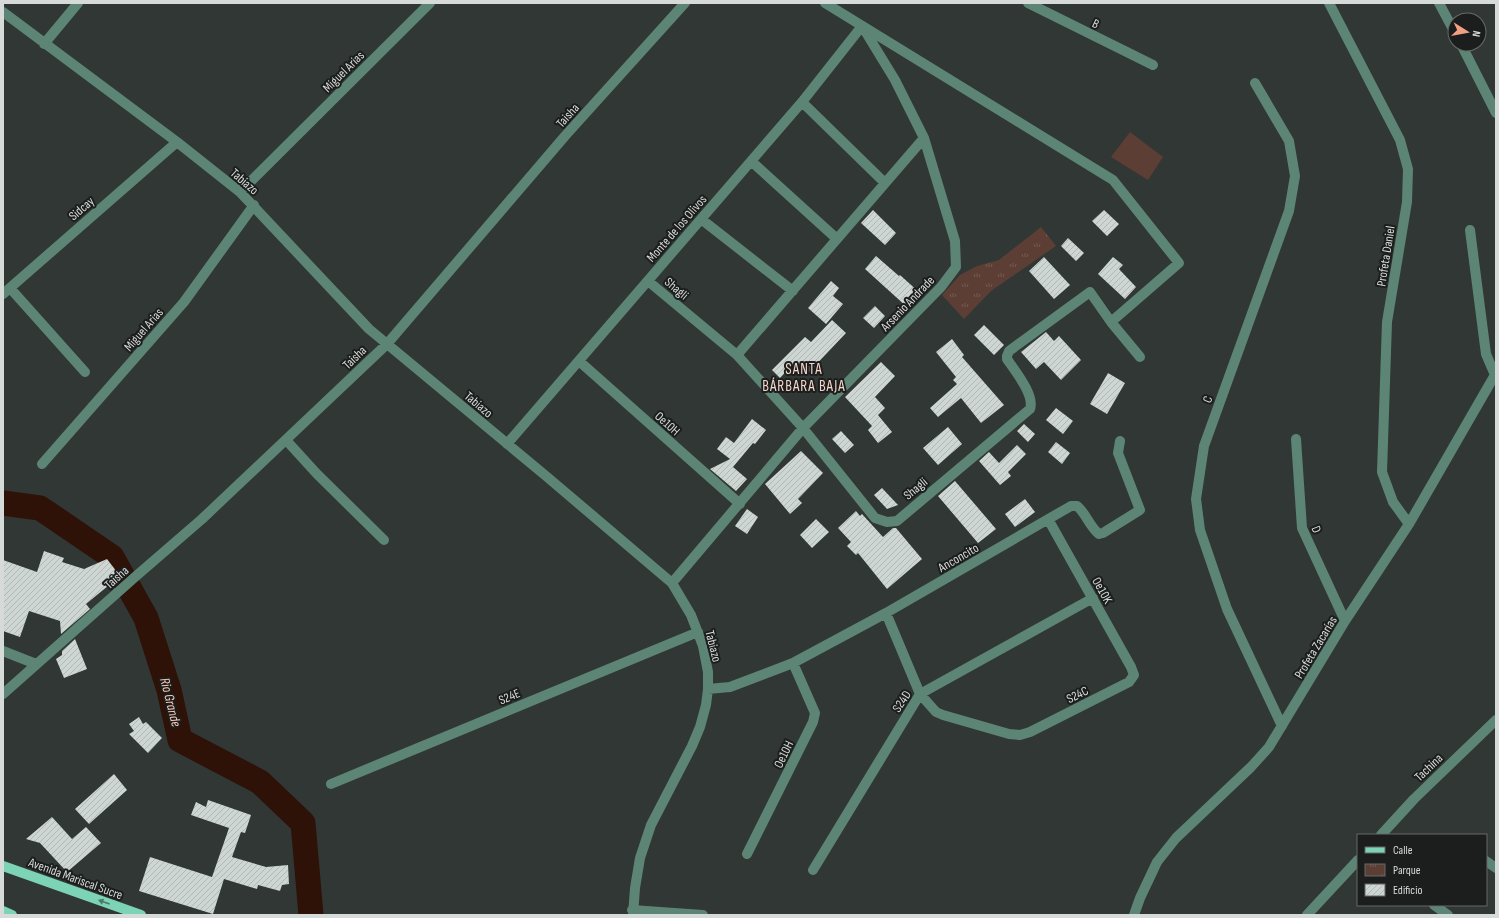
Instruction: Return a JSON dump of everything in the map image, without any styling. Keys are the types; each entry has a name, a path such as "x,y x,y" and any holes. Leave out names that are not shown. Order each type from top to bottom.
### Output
{"main road":[{"name":"Avenida Mariscal Sucre","path":"3,866 141,915"},
{"path":"3,911 12,915"}],"street":[{"path":"44,44 78,3"},
{"name":"Miguel Arias","path":"240,192 430,3"},
{"name":"Taisha","path":"3,694 202,519 387,344 565,136 685,3"},
{"name":"Arsenio Andrade","path":"672,583 803,428 941,288 956,267 955,241 924,138 895,80 862,26 825,3"},
{"name":"B","path":"1028,3 1153,65"},
{"name":"Profeta Daniel","path":"1329,3 1400,140 1408,169 1407,202 1387,322 1382,472 1393,502 1409,524"},
{"path":"1439,3 1447,18"},
{"name":"Tabiazo","path":"3,12 177,142 240,192 254,205 369,329 672,583 685,602 698,632 708,672 708,689 706,705 700,727 692,746 651,825 640,858 632,913"},
{"path":"862,26 1113,180 1180,263 1111,322"},
{"name":"Monte de los Olivos","path":"507,444 802,102 862,26"},
{"path":"1464,52 1496,113"},
{"name":"C","path":"1255,83 1289,141 1295,176 1289,211 1204,446 1196,500 1200,530 1227,609 1282,726"},
{"path":"802,102 886,183"},
{"path":"737,355 924,138"},
{"name":"Sidcay","path":"6,291 177,142"},
{"path":"751,161 837,239"},
{"name":"Miguel Arias","path":"42,464 184,302 254,205"},
{"path":"701,219 793,291"},
{"path":"1470,230 1486,354 1496,374"},
{"name":"Shagli","path":"648,281 737,355 803,428 875,518 887,522 897,521 1030,409 1032,406 1030,394 1007,359 1009,351 1090,292 1111,322 1140,357"},
{"path":"6,291 85,372"},
{"name":"Oe10H","path":"579,361 740,504"},
{"name":"Profeta Zacarías","path":"1134,915 1140,898 1157,862 1176,838 1251,767 1269,747 1345,621 1409,524 1496,374"},
{"name":"D","path":"1296,439 1302,528 1345,621"},
{"path":"286,440 317,474 384,540"},
{"name":"Anconcito","path":"708,689 730,687 793,663 886,613 1071,506 1077,506 1081,509 1095,531 1099,534 1103,533 1140,510 1118,453 1120,442"},
{"name":"Oe10K","path":"1048,520 1093,598 1134,675"},
{"name":"S24D","path":"813,870 920,694 1093,598"},
{"path":"886,613 920,694"},
{"name":"S24E","path":"331,784 698,632"},
{"path":"3,651 36,664"},
{"name":"Oe10H","path":"747,854 813,722 815,713 793,663"},
{"name":"S24C","path":"920,694 936,712 943,715 1009,734 1020,735 1030,732 1129,682 1134,675"},
{"name":"Tachina","path":"1382,834 1414,799 1496,720"},
{"path":"1307,915 1357,861"},
{"path":"1487,863 1496,868"},
{"path":"1435,906 1448,915"},
{"path":"632,913 703,915"}],"green space":[{"path":"1130,132 1163,157 1148,180 1111,157"},
{"path":"1041,227 1056,246 991,291 964,319 942,295 960,275 977,266 999,260"}],"building":[{"path":"873,210 896,233 885,245 861,223"},
{"path":"1104,210 1119,224 1107,236 1092,221"},
{"path":"1068,238 1084,253 1076,261 1061,246"},
{"path":"876,256 920,293 907,307 865,269"},
{"path":"1044,257 1070,285 1054,299 1029,271"},
{"path":"1113,257 1123,265 1119,269 1136,287 1125,299 1098,274"},
{"path":"831,281 839,288 833,296 843,304 826,324 808,308"},
{"path":"875,306 885,316 874,328 863,318"},
{"path":"832,320 846,333 808,373 796,361 780,378 772,370 805,337 811,342"},
{"path":"984,325 1004,345 994,355 974,335"},
{"path":"1046,332 1054,341 1059,336 1081,360 1061,380 1044,362 1036,369 1021,352"},
{"path":"952,339 964,355 962,357 1004,405 981,423 961,398 938,417 930,408 957,384 953,380 956,377 936,352"},
{"path":"881,362 895,376 875,397 885,408 878,415 892,432 878,443 868,430 872,426 845,397"},
{"path":"1108,373 1125,383 1107,414 1090,404"},
{"path":"1056,408 1073,421 1063,434 1046,420"},
{"path":"752,419 766,430 733,467 747,479 736,491 710,469 730,459 717,449 726,437 734,443"},
{"path":"1024,424 1035,434 1028,442 1017,431"},
{"path":"948,427 962,444 938,465 923,448"},
{"path":"841,431 854,445 845,453 832,439"},
{"path":"1056,442 1070,453 1062,464 1048,452"},
{"path":"1017,445 1026,454 1008,472 1011,476 1000,485 979,461 989,452 999,463"},
{"path":"801,451 823,473 798,499 802,503 790,514 765,484"},
{"path":"955,481 996,529 978,543 938,496"},
{"path":"882,488 898,505 887,509 874,495"},
{"path":"1025,499 1035,512 1015,527 1005,514"},
{"path":"747,509 758,517 747,534 735,526"},
{"path":"856,511 860,516 862,514 883,537 893,528 896,528 922,559 887,589 858,553 856,555 847,546 851,542 838,528"},
{"path":"816,519 829,532 812,548 800,535"},
{"path":"44,551 64,558 62,562 84,569 107,559 120,576 86,604 90,609 61,634 60,621 29,611 20,637 3,631 3,560 37,572"},
{"path":"75,639 87,669 64,678 56,659 62,655 62,651"},
{"path":"139,717 143,724 146,722 162,738 148,753 129,734 134,731 129,724"},
{"path":"114,774 127,790 89,824 75,809"},
{"path":"208,800 251,815 245,833 241,832 232,857 266,867 288,865 289,884 282,885 280,891 258,885 257,889 224,879 213,914 139,891 150,857 212,877 229,828 191,815 196,802 206,807"},
{"path":"52,817 72,839 86,827 101,843 67,872 40,843 26,839"}],"waterway":[{"name":"Rio Grande","path":"3,503 40,508 112,557 146,618 169,690 180,740 260,782 303,823 311,915"}],"district":[{"name":"SANTA BÁRBARA BAJA","path":"804,378"}]}
